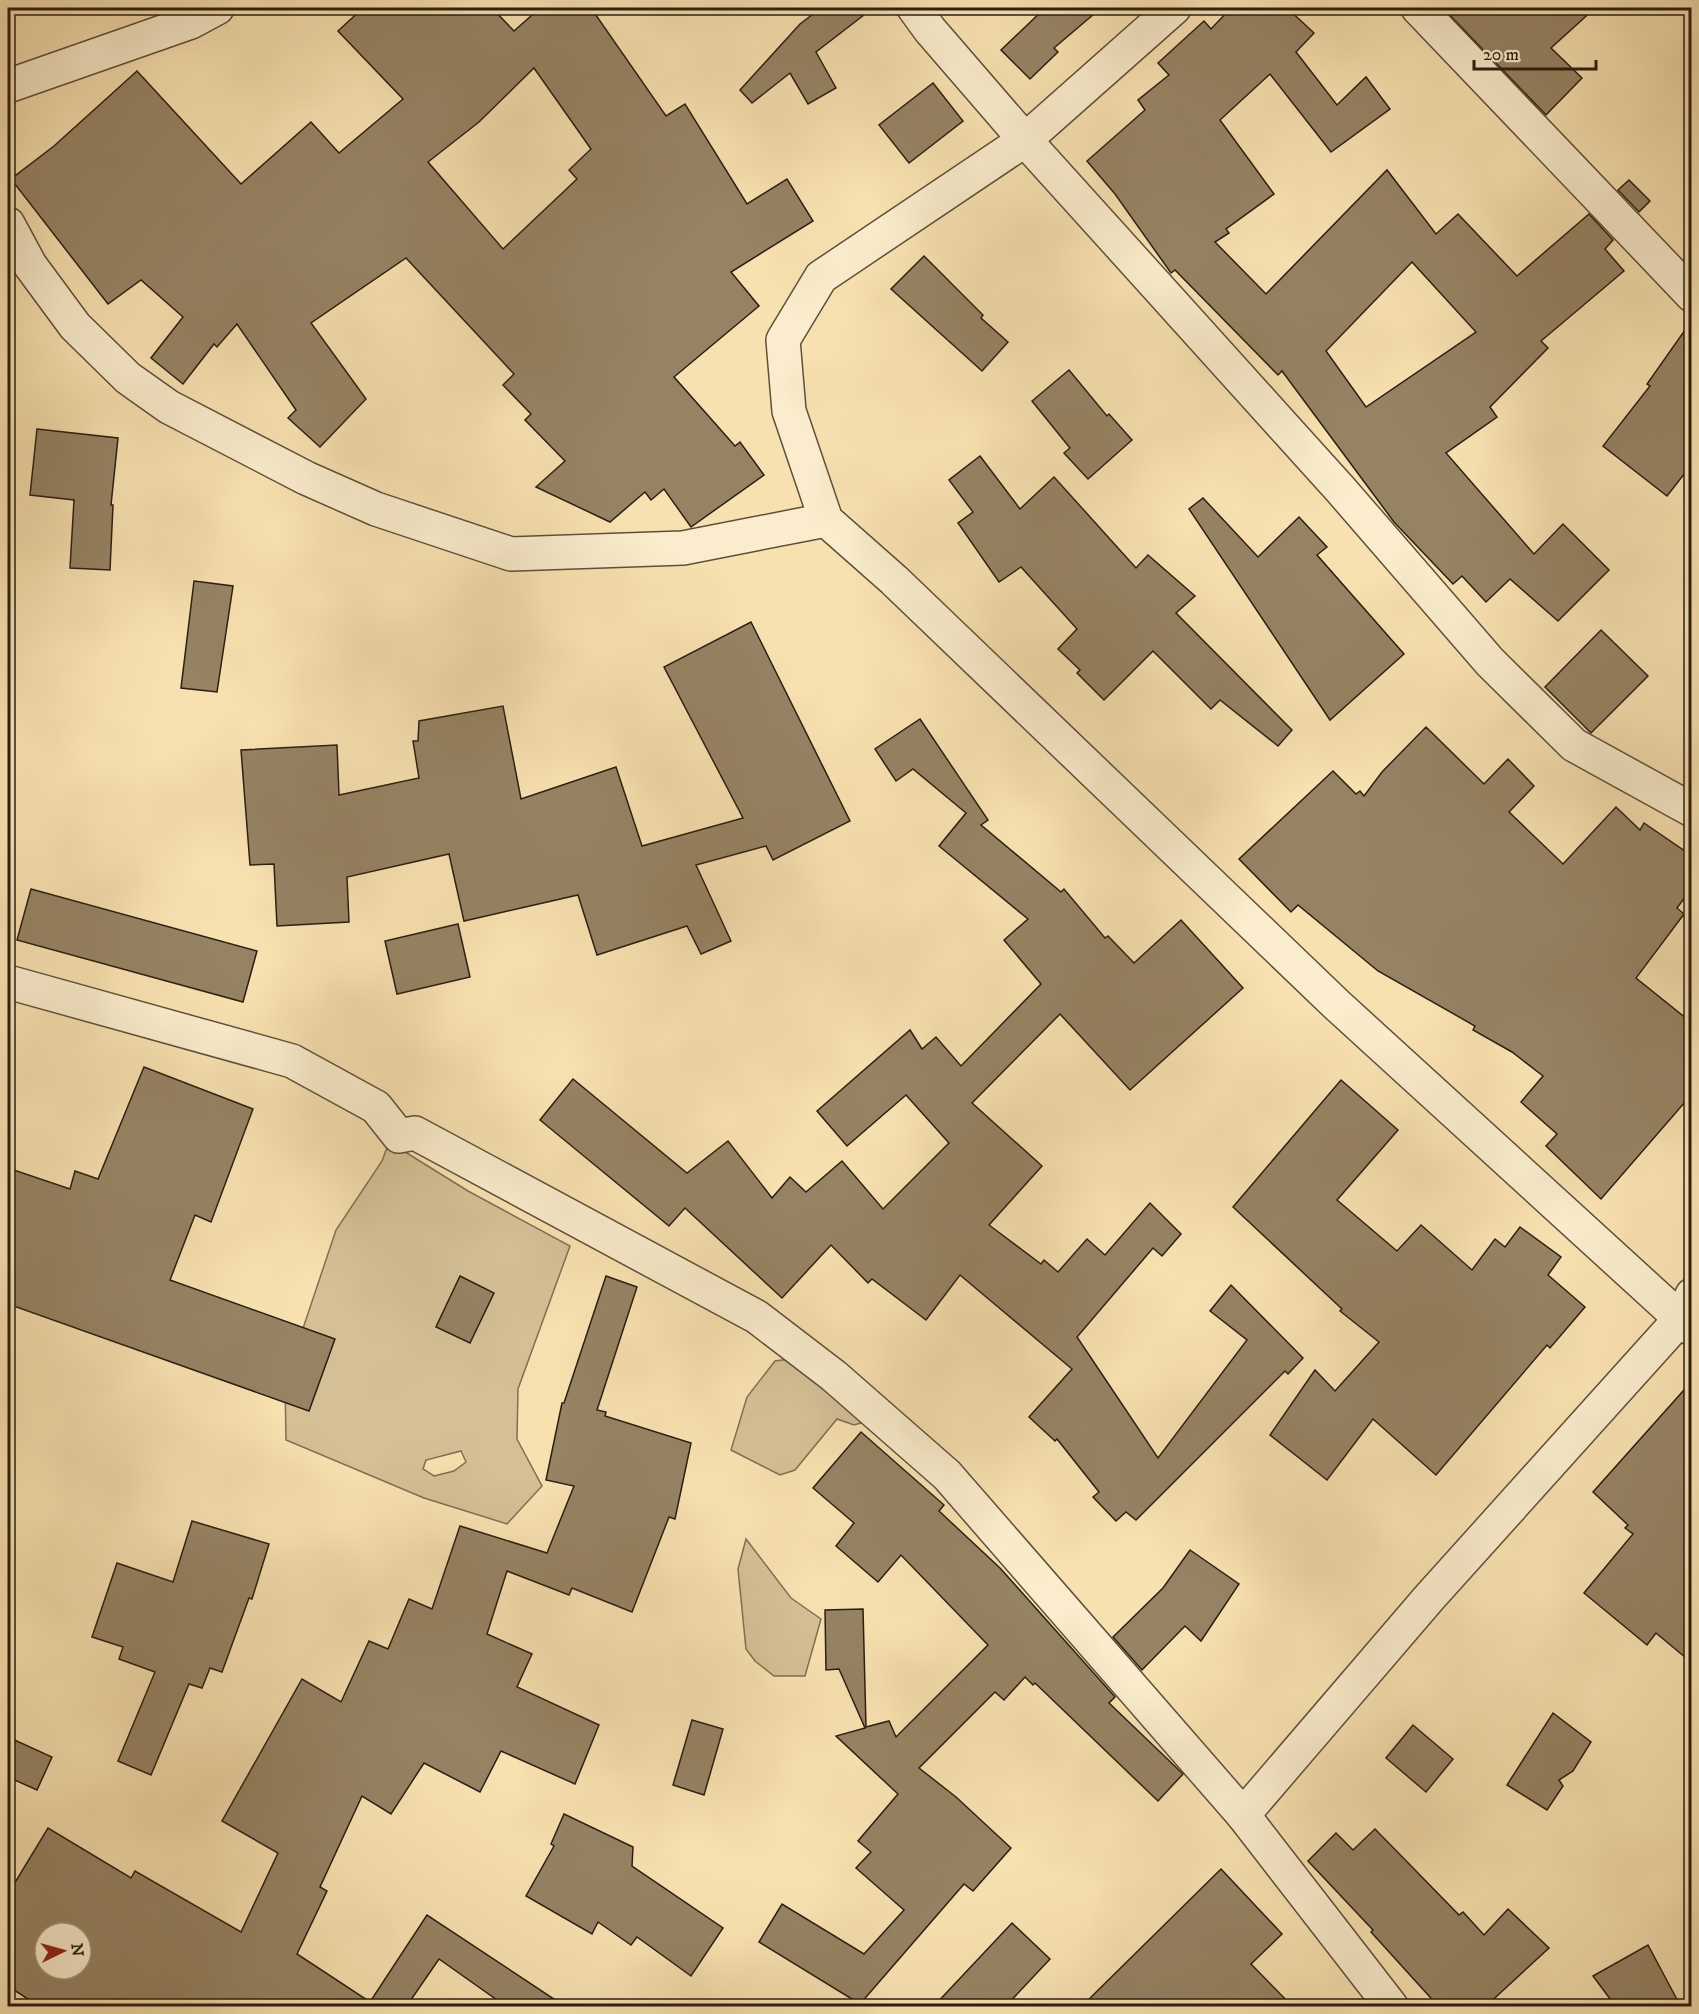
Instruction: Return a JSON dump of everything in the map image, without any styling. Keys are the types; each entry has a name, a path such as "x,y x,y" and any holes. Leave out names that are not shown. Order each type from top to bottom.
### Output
{"street":[{"path":"8,86 191,22 217,8"},
{"path":"914,8 930,30 1025,140 1341,490 1491,662 1574,746 1692,810"},
{"path":"1174,8 1025,140 821,277 783,340 789,411 826,519 903,589 1336,1004 1688,1314 1429,1598 1244,1815"},
{"path":"1418,8 1692,295"},
{"path":"8,224 30,265 75,326 128,378 168,407 306,478 376,509 511,554 683,548 826,519"},
{"path":"8,982 292,1061 375,1107 399,1136 415,1133 756,1317 834,1376 947,1474 1244,1815 1391,2007"}],"shaded area":[{"path":"389,1142 468,1191 570,1246 518,1389 517,1439 542,1486 507,1524 424,1498 286,1440 285,1382 336,1230 382,1161","holes":["461,1451 466,1462 454,1471 434,1476 423,1469 426,1460"]},
{"path":"803,1357 879,1418 854,1425 837,1419 795,1470 780,1475 731,1450 747,1397 775,1361"},
{"path":"746,1539 791,1598 821,1619 805,1676 774,1676 755,1661 746,1649 738,1569"}],"building":[{"path":"363,8 492,8 514,31 540,8 591,8 666,116 685,104 747,204 787,179 813,221 731,272 759,306 674,377 735,446 740,442 764,475 691,527 664,489 651,500 645,492 610,522 536,487 565,461 525,420 531,414 503,385 514,374 406,258 311,323 366,399 320,447 288,418 296,410 237,324 217,347 214,344 183,384 151,358 183,317 141,280 108,304 11,179 54,146 137,71 241,184 311,122 339,153 403,99 338,31","holes":["534,68 591,149 569,170 577,179 503,249 428,162 479,122"]},
{"path":"821,8 873,8 816,52 836,88 808,104 790,73 752,103 740,90 800,24"},
{"path":"1045,8 1101,8 1054,48 1058,52 1030,79 1001,50"},
{"path":"1231,8 1287,8 1314,33 1296,52 1337,105 1366,77 1390,109 1331,152 1270,74 1220,120 1274,194 1226,229 1229,233 1215,242 1266,294 1387,170 1436,234 1458,214 1517,276 1589,214 1613,240 1605,249 1624,271 1541,341 1548,348 1490,407 1497,417 1446,453 1534,554 1563,524 1609,570 1558,621 1510,579 1486,602 1462,576 1453,584 1394,522 1282,371 1278,375 1175,270 1171,273 1115,194 1087,161 1145,110 1138,100 1169,75 1158,63 1204,21 1211,29","holes":["1412,262 1476,332 1366,407 1326,351"]},
{"path":"1443,8 1595,8 1551,48 1582,78 1546,115"},
{"path":"933,83 963,121 909,163 879,125"},
{"path":"1629,180 1650,201 1639,212 1618,190"},
{"path":"924,256 983,315 981,318 1008,342 982,371 891,289"},
{"path":"1692,320 1692,464 1667,496 1603,446 1650,386 1647,384"},
{"path":"1069,370 1107,416 1109,414 1132,440 1088,479 1064,453 1070,448 1032,401"},
{"path":"37,429 118,438 111,505 113,505 110,570 70,568 74,500 30,495"},
{"path":"980,456 1020,509 1054,477 1136,568 1148,555 1195,596 1176,613 1292,730 1278,746 1220,700 1211,709 1153,651 1104,700 1077,673 1080,670 1058,649 1077,629 1021,567 999,582 958,523 973,512 949,480"},
{"path":"1203,498 1258,557 1299,517 1327,547 1317,555 1404,654 1330,720 1189,509"},
{"path":"194,581 233,586 217,692 181,688"},
{"path":"751,622 850,821 773,860 766,846 696,865 731,941 701,954 687,926 597,955 578,895 464,921 449,854 347,877 349,922 277,926 274,864 250,865 241,750 337,745 339,795 419,778 413,741 418,741 419,721 503,706 521,799 616,767 642,846 743,818 664,667"},
{"path":"1601,630 1648,676 1591,733 1545,687"},
{"path":"920,719 988,820 981,825 1061,892 1064,889 1105,938 1108,936 1134,963 1181,920 1243,988 1130,1090 1060,1014 972,1103 1042,1166 989,1225 1041,1264 1044,1260 1058,1272 1087,1239 1105,1255 1150,1203 1181,1234 1162,1256 1153,1248 1077,1337 1158,1458 1247,1340 1210,1311 1231,1285 1303,1358 1288,1374 1285,1371 1136,1520 1126,1512 1116,1521 1093,1497 1099,1492 1057,1439 1055,1441 1029,1417 1072,1369 960,1275 926,1320 872,1279 868,1283 831,1245 782,1298 685,1208 669,1226 540,1120 573,1079 687,1173 728,1141 772,1198 790,1177 806,1192 842,1161 883,1209 949,1143 906,1095 847,1146 817,1111 910,1030 922,1049 936,1037 961,1066 1041,984 1004,940 1028,919 939,846 966,813 913,769 896,781 875,749"},
{"path":"1426,727 1484,784 1508,759 1534,786 1509,812 1563,864 1616,807 1640,830 1644,823 1692,856 1692,888 1677,908 1684,914 1636,978 1692,1023 1692,1094 1601,1199 1546,1146 1557,1134 1521,1102 1543,1076 1512,1052 1473,1030 1475,1026 1378,971 1298,905 1291,912 1239,859 1333,771 1356,794 1360,791 1364,796 1382,772"},
{"path":"31,889 257,951 243,1002 17,940"},
{"path":"458,924 470,977 397,994 385,941"},
{"path":"144,1067 253,1109 211,1222 195,1215 170,1280 335,1339 309,1411 8,1304 8,1168 70,1189 75,1171 98,1179"},
{"path":"1341,1080 1398,1130 1337,1200 1397,1251 1421,1225 1472,1270 1495,1239 1505,1247 1520,1227 1561,1257 1548,1275 1585,1307 1550,1348 1547,1345 1436,1475 1373,1419 1327,1480 1270,1435 1315,1370 1335,1391 1379,1342 1340,1311 1342,1309 1233,1207"},
{"path":"460,1276 494,1293 470,1343 436,1327"},
{"path":"606,1276 637,1287 597,1410 606,1412 605,1416 691,1443 675,1519 669,1517 632,1612 572,1588 569,1595 507,1571 487,1634 532,1654 517,1687 599,1725 575,1784 501,1751 480,1792 424,1763 391,1814 362,1796 320,1887 327,1891 297,1954 370,2002 427,1915 566,2007 507,2007 439,1959 406,2007 40,2007 8,1986 8,1894 48,1828 131,1878 135,1871 241,1932 278,1853 222,1821 302,1679 341,1702 369,1641 388,1649 409,1599 432,1609 460,1526 547,1553 574,1486 546,1480 562,1403 564,1403"},
{"path":"1692,1381 1692,1663 1656,1633 1647,1645 1584,1593 1633,1534 1625,1528 1628,1525 1593,1492"},
{"path":"861,1432 944,1505 939,1511 1000,1568 1115,1697 1109,1703 1183,1774 1158,1801 1035,1683 1033,1685 1025,1677 1004,1700 995,1692 919,1768 956,1797 1011,1848 973,1891 964,1884 860,2004 759,1942 782,1904 864,1954 904,1910 856,1868 871,1852 858,1841 898,1794 836,1736 865,1728 839,1669 826,1670 825,1610 863,1609 866,1727 889,1721 896,1737 988,1645 901,1555 878,1582 836,1546 854,1523 813,1488"},
{"path":"192,1521 269,1544 252,1599 249,1598 222,1672 210,1668 202,1688 189,1684 151,1775 118,1761 155,1672 119,1659 123,1647 92,1637 117,1563 173,1582"},
{"path":"1190,1550 1239,1584 1201,1641 1185,1626 1142,1670 1113,1637 1163,1588"},
{"path":"1553,1713 1591,1742 1573,1771 1559,1780 1563,1786 1547,1810 1507,1785"},
{"path":"692,1720 723,1729 704,1795 673,1785"},
{"path":"1413,1725 1453,1759 1426,1792 1386,1758"},
{"path":"8,1737 52,1757 37,1790 8,1777"},
{"path":"564,1814 633,1847 632,1866 723,1928 691,1976 637,1937 631,1945 598,1922 592,1934 526,1896 554,1846 551,1844"},
{"path":"1375,1829 1459,1915 1463,1912 1484,1935 1508,1909 1549,1948 1485,2007 1439,2007 1371,1932 1373,1930 1308,1861 1336,1833 1353,1850"},
{"path":"1221,1869 1282,1934 1251,1964 1293,2007 1081,2007"},
{"path":"1012,1923 1050,1959 1005,2007 933,2007"},
{"path":"1648,1945 1681,2007 1616,2007 1593,1976"}]}
